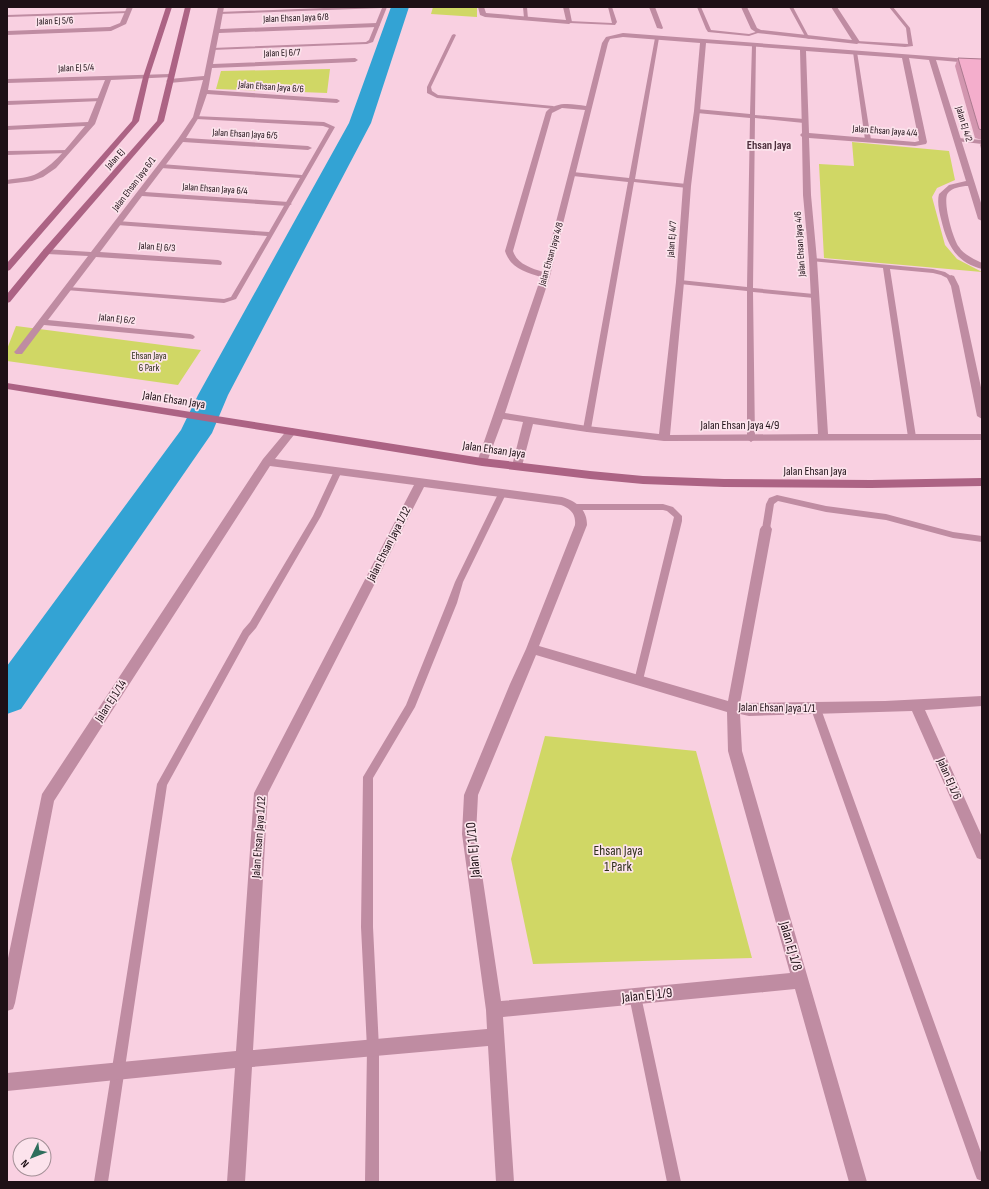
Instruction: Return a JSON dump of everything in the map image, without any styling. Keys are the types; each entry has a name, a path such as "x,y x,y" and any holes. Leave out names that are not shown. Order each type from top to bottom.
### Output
{"main road":[{"name":"Jalan EJ","path":"7,268 135,121 146,77 169,7"},
{"name":"Jalan EJ","path":"7,300 47,251 156,127 162,117 188,7"},
{"path":"7,378 46,392"},
{"name":"Jalan Ehsan Jaya","path":"7,386 482,462 651,480 790,484 982,482"},
{"path":"7,391 27,390"}],"street":[{"path":"481,10 488,15 569,22 566,7"},
{"path":"652,7 660,28"},
{"path":"744,7 756,31 808,38 857,42"},
{"path":"834,7 857,42"},
{"name":"Jalan EJ 5/6","path":"7,33 115,29 121,26 129,9"},
{"name":"Jalan Ehsan Jaya 6/1","path":"19,352 181,140 196,117 204,92 220,10"},
{"name":"Jalan Ehsan Jaya 6/8","path":"216,31 377,25"},
{"name":"Jalan Ehsan Jaya 4/8","path":"482,462 546,276 606,42 608,38 619,35 657,38"},
{"path":"657,38 982,62"},
{"name":"Jalan EJ 4/7","path":"664,438 680,282 687,186 697,112 703,41"},
{"name":"Jalan Ehsan Jaya 4/6","path":"803,48 804,135 823,437"},
{"name":"Jalan Ehsan Jaya 4/4","path":"804,135 915,144 923,142 905,56"},
{"name":"Jalan EJ 4/2","path":"932,59 980,208 982,219"},
{"name":"Jalan EJ 6/7","path":"209,66 355,60"},
{"name":"Jalan EJ 5/4","path":"7,80 109,77 146,77 170,79 207,78"},
{"path":"7,182 29,179 40,175 53,166 91,124 109,77"},
{"name":"Jalan Ehsan Jaya 6/6","path":"204,92 337,101"},
{"path":"546,276 512,260 509,251 549,112 553,108 562,106 589,108"},
{"path":"7,128 91,124"},
{"name":"Jalan Ehsan Jaya 6/5","path":"181,140 308,148"},
{"path":"971,183 954,186 947,190 943,194 941,201 954,246 963,256 982,266"},
{"name":"Jalan Ehsan Jaya 6/4","path":"140,194 288,204"},
{"name":"Jalan EJ 6/3","path":"47,251 218,263"},
{"path":"951,278 955,286 982,416"},
{"name":"Jalan EJ 6/2","path":"42,322 190,337"},
{"name":"Jalan Ehsan Jaya 4/9","path":"499,415 587,429 664,438 982,437"},
{"path":"517,466 529,420"},
{"name":"Jalan EJ 1/14","path":"7,1003 47,799 267,462 292,431"},
{"path":"267,462 562,501 576,508"},
{"name":"Jalan Ehsan Jaya 1/12","path":"236,1182 261,793 421,482"},
{"name":"Jalan EJ 1/10","path":"505,1182 494,1010 469,834 471,795 516,684 532,649 581,525 582,519 576,508"},
{"name":"Jalan EJ 1/8","path":"766,529 734,708 735,751 858,1182"},
{"name":"Jalan Ehsan Jaya 1/1","path":"532,649 734,708 749,710 816,709 982,701"},
{"name":"Jalan EJ 1/6","path":"916,705 982,853"},
{"name":"Jalan EJ 1/9","path":"494,1010 801,980"},
{"path":"7,1082 119,1070 495,1037"}],"lane":[{"path":"212,49 367,42 371,41 385,7 220,10"},
{"path":"525,7 526,18"},
{"path":"569,22 613,24 615,22 610,7"},
{"path":"699,7 710,31 745,34 756,31"},
{"path":"791,7 808,38"},
{"path":"857,42 905,46 911,45 908,28 891,7"},
{"path":"7,16 129,9"},
{"path":"454,35 429,87 429,92 437,96 553,108"},
{"path":"587,429 657,38"},
{"path":"751,438 750,290 754,45"},
{"path":"855,52 868,140"},
{"path":"7,103 101,99"},
{"path":"697,112 804,121"},
{"path":"68,289 230,300 234,298 332,127 324,124 196,117"},
{"path":"958,140 982,142"},
{"path":"7,153 67,151"},
{"path":"161,166 304,177"},
{"path":"573,174 687,186"},
{"path":"117,223 271,234"},
{"path":"813,260 933,271 943,273 951,278"},
{"path":"886,266 912,437"},
{"path":"680,282 814,296"},
{"path":"101,1182 162,784 246,633 253,625 316,516 338,471"},
{"path":"372,1182 374,1048 367,927 368,778 410,707 459,582 502,494"},
{"path":"766,529 770,504 772,500 777,498 826,509 886,517 953,535 982,539"},
{"path":"576,508 663,508 670,509 678,516 639,681"},
{"path":"816,709 982,1174"},
{"path":"635,996 674,1182"}],"green space":[{"path":"433,7 477,7 477,17 431,14"},
{"path":"330,69 327,93 216,89 221,71"},
{"path":"852,142 949,151 955,180 937,188 932,197 945,245 957,259 982,272 824,258 819,164 854,166"},
{"name":"Ehsan Jaya 6 Park","path":"16,326 201,350 178,385 7,361 7,349"},
{"name":"Ehsan Jaya 1 Park","path":"545,736 696,751 752,958 533,964 511,859"}],"building":[{"path":"958,58 982,59 982,130 979,129"}],"waterway":[{"path":"7,697 196,433 213,395 360,123 400,7"}],"district":[{"name":"Ehsan Jaya","path":"769,145"}]}
